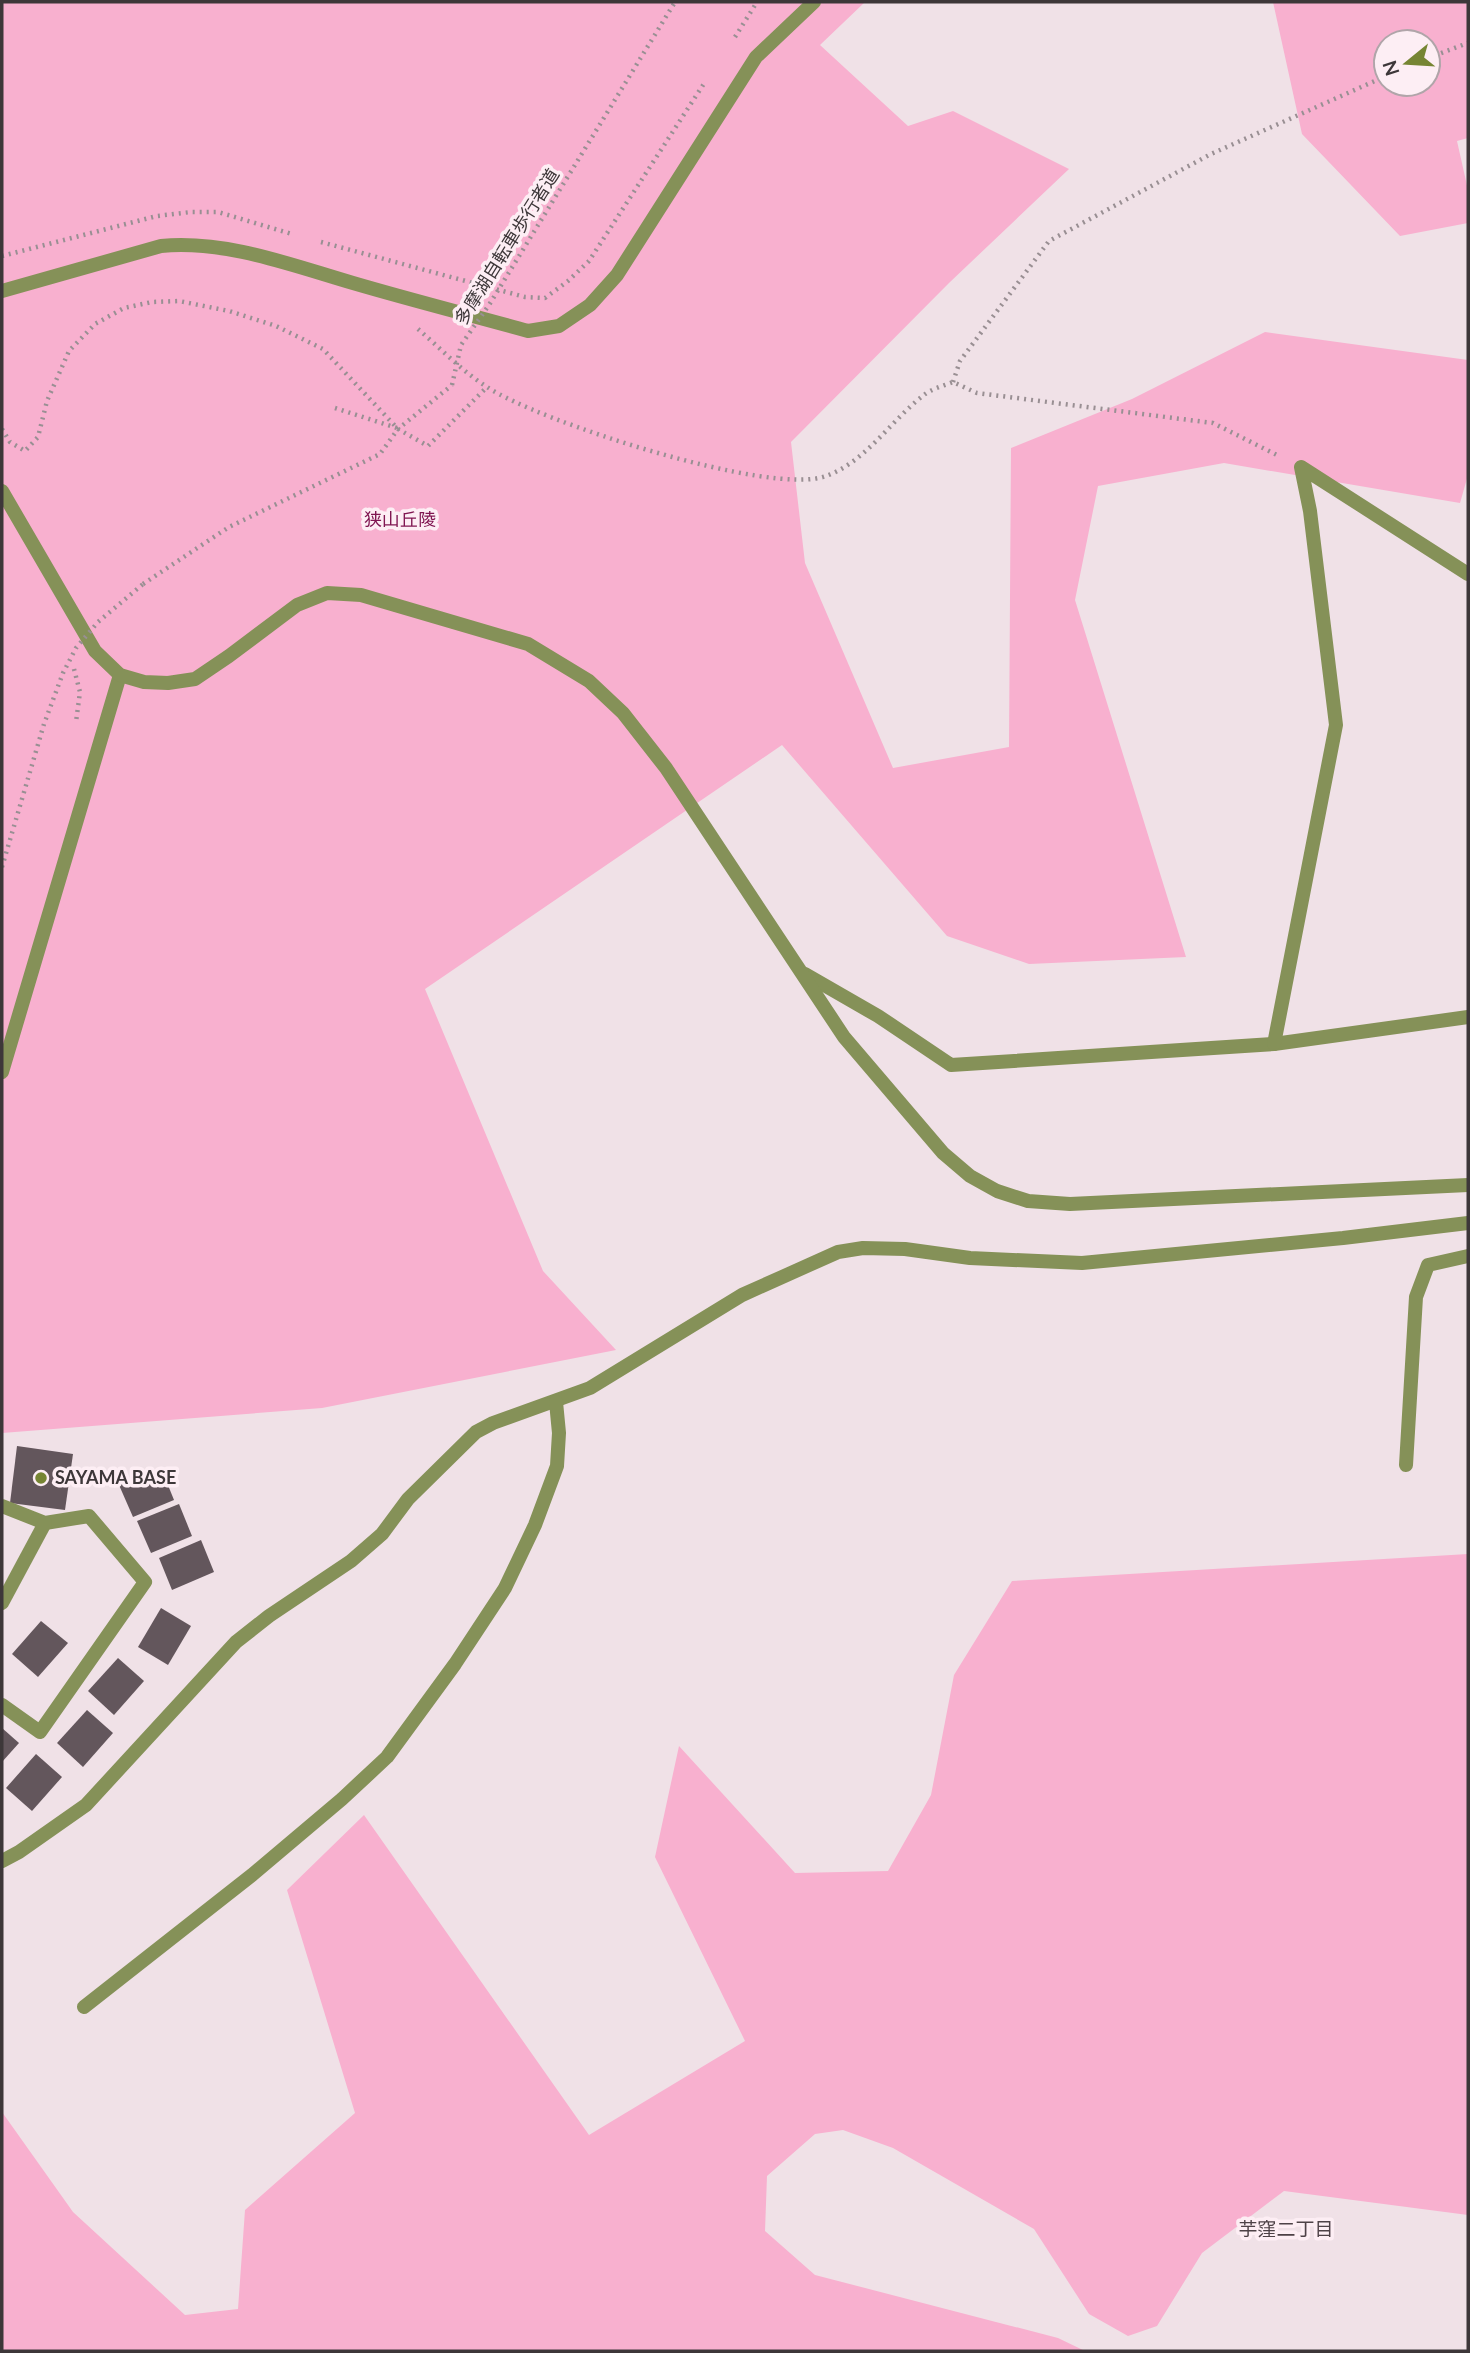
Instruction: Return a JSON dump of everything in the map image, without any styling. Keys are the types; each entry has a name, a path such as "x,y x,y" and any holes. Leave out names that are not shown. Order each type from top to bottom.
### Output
{"street":[{"path":"2,291 161,246 188,244 225,248 528,331 559,326 590,305 625,264 757,57 814,2"},
{"path":"1301,467 1468,574"},
{"path":"1274,1044 1336,725 1310,511 1301,467"},
{"path":"2,491 94,651 120,675 144,682 168,683 195,679 297,605 327,593 361,595 528,643 589,681 624,713 666,768 805,974 844,1037 943,1153 970,1177 997,1191 1028,1201 1070,1204 1468,1185"},
{"path":"2,1072 120,675"},
{"path":"805,974 878,1016 951,1065 1274,1044 1468,1017"},
{"path":"2,1861 86,1805 236,1642 269,1616 351,1561 382,1534 408,1499 477,1432 493,1423 590,1388 742,1295 838,1252 863,1248 905,1249 970,1258 1082,1263 1468,1223"},
{"path":"1406,1465 1416,1297 1428,1265 1468,1256"},
{"path":"84,2007 252,1875 387,1757 455,1664 505,1588 535,1525 557,1466 559,1433 556,1402"},
{"path":"2,1506 45,1523 89,1516 145,1582 40,1732 2,1705"},
{"path":"2,1603 45,1523"}],"path":[{"name":"多摩湖自転車歩行者道","path":"2,867 44,724 63,673 76,648 98,622 144,584 229,527 380,454 398,429 452,385 461,345 489,305 675,2"},
{"path":"732,42 757,2"},
{"path":"1442,53 1468,43"},
{"path":"311,239 485,288 525,297 545,298 589,261 711,73"},
{"path":"953,382 960,362 1049,241 1211,155 1372,82"},
{"path":"2,256 157,216 191,212 218,212 298,236"},
{"path":"389,294 413,325 486,387 530,410 640,448 715,467 792,481 825,477 849,465 926,393 953,382 977,393 1213,422 1301,467"},
{"path":"2,429 10,442 25,451 38,437 47,401 69,351 95,324 124,308 152,302 179,301 229,311 276,326 323,349 398,429"},
{"path":"335,408 398,429 428,446 486,387"},
{"path":"64,649 76,672 80,692 75,724"}],"green space":[{"name":"狭山丘陵","path":"2,2 865,2 820,45 908,126 953,111 1069,169 949,283 791,442 805,563 893,768 1009,747 1011,448 1132,399 1265,332 1468,360 1468,475 1460,503 1224,463 1098,486 1075,600 1186,957 1029,964 947,936 782,745 425,989 543,1271 616,1350 322,1408 2,1433"},
{"path":"1273,2 1468,2 1468,138 1457,141 1468,190 1468,223 1400,236 1302,134"},
{"path":"1468,1554 1468,2215 1284,2191 1202,2253 1157,2326 1128,2336 1089,2314 1034,2229 893,2148 843,2130 815,2134 767,2176 765,2231 815,2275 1058,2338 1085,2351 2,2351 2,2112 73,2212 185,2315 238,2309 245,2210 355,2113 287,1890 364,1815 589,2135 745,2041 655,1857 679,1746 795,1873 888,1871 931,1795 954,1675 1012,1581"}],"building":[{"name":"SAYAMA BASE","path":"17,1446 73,1454 65,1510 10,1503"},
{"path":"161,1468 174,1500 133,1517 119,1485"},
{"path":"179,1504 192,1536 151,1553 137,1521"},
{"path":"201,1540 214,1572 172,1590 159,1558"},
{"path":"161,1608 191,1626 168,1665 138,1647"},
{"path":"41,1621 68,1643 38,1677 12,1654"},
{"path":"118,1658 144,1681 114,1715 88,1691"},
{"path":"87,1710 113,1733 83,1767 57,1743"},
{"path":"2,1728 19,1743 2,1762"},
{"path":"36,1754 62,1777 32,1811 6,1788"}],"place":[{"name":"SAYAMA BASE","path":"41,1478"}],"district":[{"name":"芋窪二丁目","path":"1286,2229"}]}
